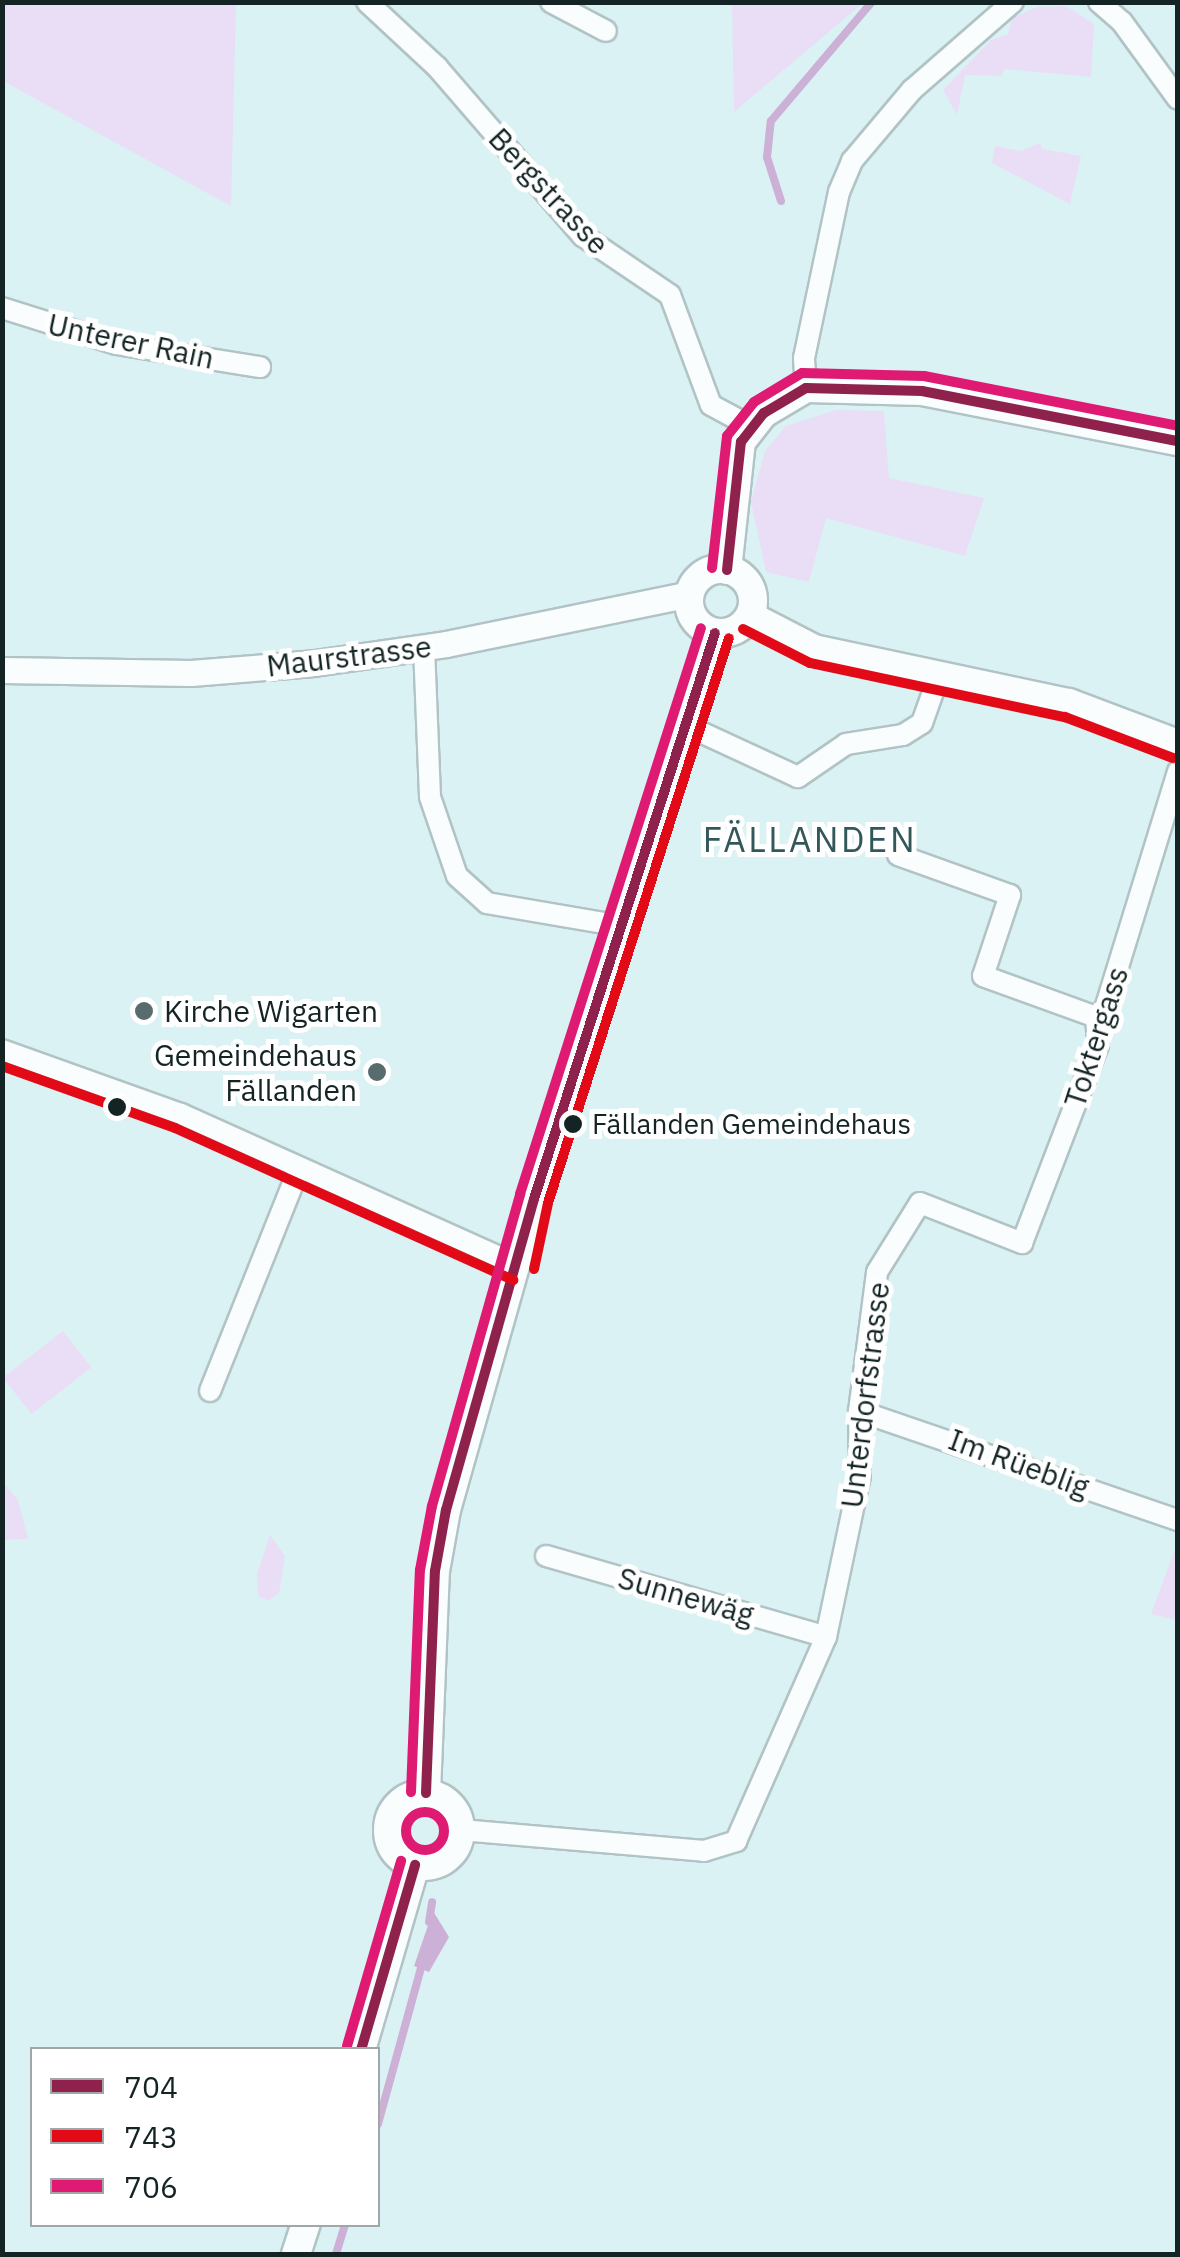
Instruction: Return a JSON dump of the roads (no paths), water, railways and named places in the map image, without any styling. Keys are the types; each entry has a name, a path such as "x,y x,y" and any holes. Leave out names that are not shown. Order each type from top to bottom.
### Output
{"main road":[{"path":"727,570 735,458 750,426 806,388 922,391 1178,442"},
{"path":"727,570 752,591 750,616 735,630 715,633 697,623 690,594 704,574 727,570"},
{"path":"750,616 814,649 1070,702 1178,744"},
{"path":"426,1794 440,1534 519,1266 534,1199 622,926 681,724 715,633"},
{"path":"426,1794 454,1809 461,1830 441,1862 415,1865 394,1849 389,1822 400,1803 426,1794"},
{"path":"362,2047 415,1865"},
{"path":"296,2254 305,2227"}],"street":[{"name":"Bergstrasse","path":"367,2 437,67 583,236 670,296 711,405 750,426"},
{"path":"551,2 606,31"},
{"path":"806,388 807,342 839,192 852,161 912,90 1013,2"},
{"path":"1099,2 1122,22 1178,99"},
{"name":"Unterer Rain","path":"2,308 116,344 260,368"},
{"name":"Maurstrasse","path":"2,670 192,673 424,647 690,594"},
{"path":"424,647 430,797 458,876 488,904 622,926"},
{"path":"681,724 798,777 846,744 902,734 922,723 939,675"},
{"name":"Toktergass","path":"920,1203 1022,1243 1098,1045 1096,1017 1106,1009 1178,771"},
{"path":"898,855 1010,895 984,976 1096,1017"},
{"path":"2,1050 181,1114 519,1266"},
{"path":"210,1391 299,1169"},
{"name":"Unterdorfstrasse","path":"461,1830 704,1851 736,1841 826,1637 860,1476 859,1411 877,1272 920,1203"},
{"name":"Im Rüeblig","path":"859,1411 1178,1520"},
{"name":"Sunnewäg","path":"546,1556 826,1637"}],"waterway":[{"path":"781,201 767,157 771,121 872,2"},
{"path":"429,1922 432,1902"},
{"path":"380,2117 423,1961"},
{"path":"336,2254 344,2227"}],"place":[{"name":"Kirche Wigarten","path":"144,1011"},
{"name":"Gemeindehaus Fällanden","path":"377,1072"},
{"name":"Fällanden Gemeindehaus","path":"573,1124"}],"district":[{"name":"FÄLLANDEN","path":"810,839"}]}
